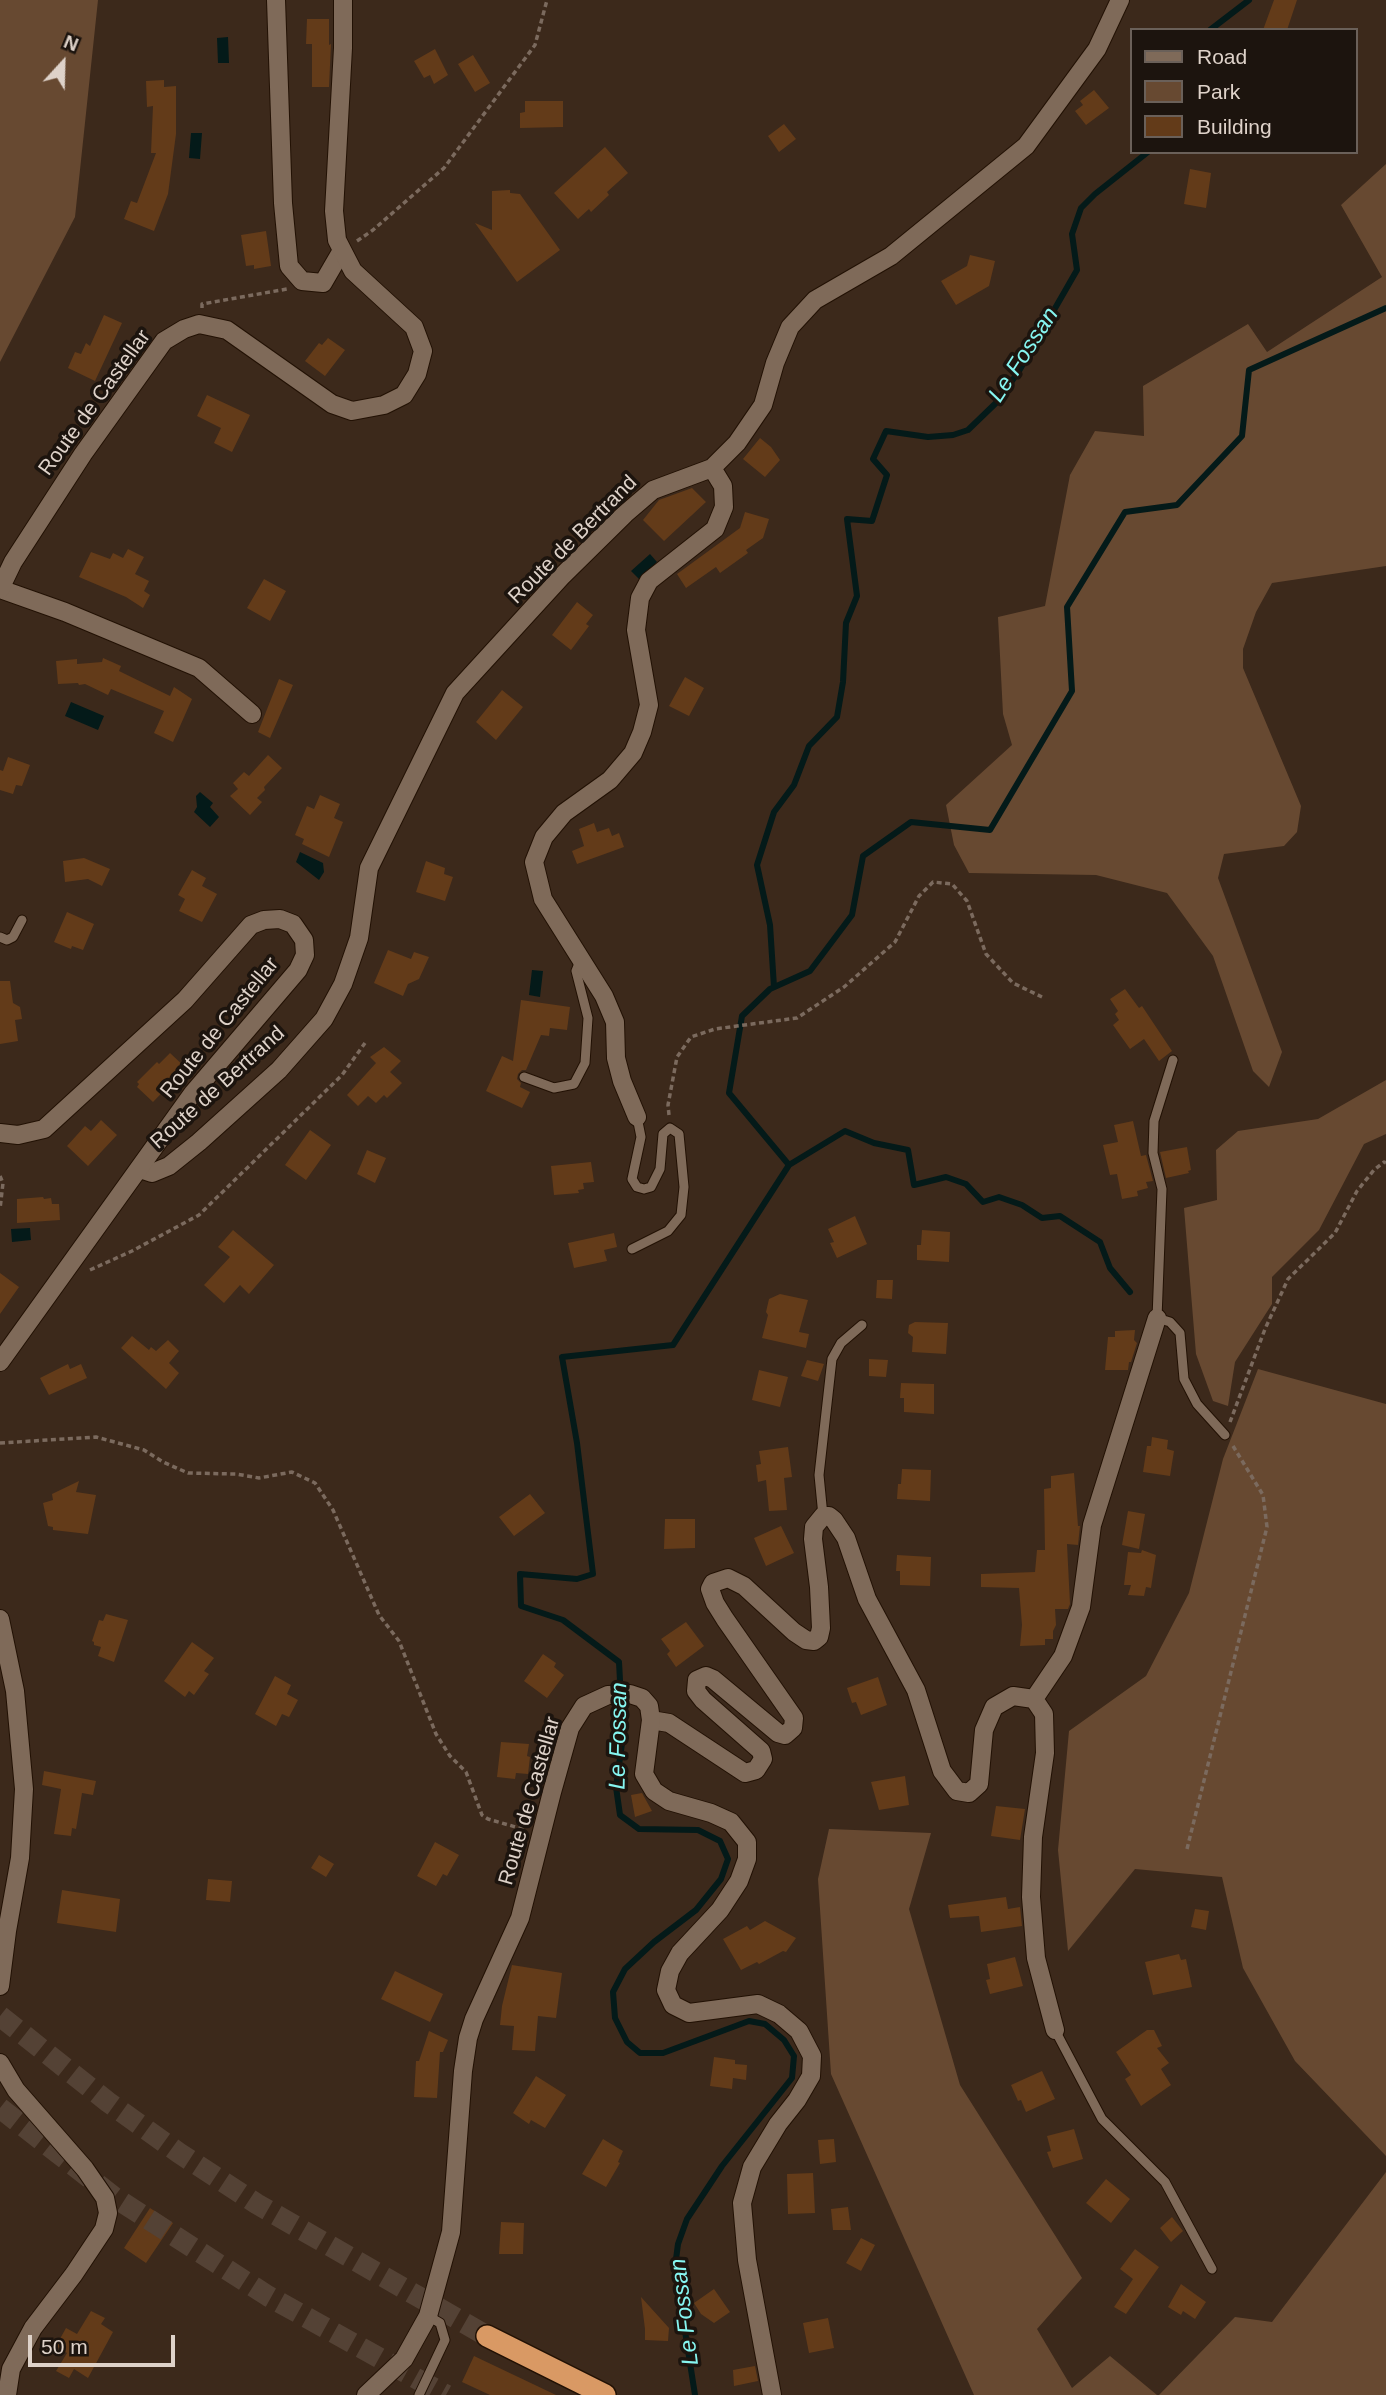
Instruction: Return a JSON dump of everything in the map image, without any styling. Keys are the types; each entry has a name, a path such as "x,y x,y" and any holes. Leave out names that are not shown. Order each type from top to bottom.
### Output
{"highway":[{"path":"487,2336 605,2395"}],"street":[{"path":"276,0 283,203 289,266 302,281 323,283 341,251"},
{"path":"199,324 227,330 332,404 352,411 384,405 404,394 417,374 423,351 414,327 353,271 337,240 334,211 343,0"},
{"name":"Route de Bertrand","path":"140,1169 152,1173 169,1166 199,1142 279,1070 324,1019 343,984 359,939 369,868 455,693 563,575 643,498 653,490 712,468 737,443 763,405 775,363 790,327 815,300 891,256 1026,146 1097,49 1119,0"},
{"name":"Route de Castellar","path":"0,589 13,562 83,454 164,341 199,324"},
{"path":"637,1117 616,1058 615,1022 604,996 543,899 534,862 544,837 564,813 610,780 633,753 649,705 636,630 639,598 649,581 715,529 724,507 724,496 723,485 712,468"},
{"path":"0,589 65,612 199,668 252,714"},
{"name":"Route de Castellar","path":"0,1133 18,1135 44,1129 185,1000 251,925 264,920 280,919 293,924 304,940 305,955 298,970 193,1093 0,1362"},
{"path":"1034,1699 1063,1656 1081,1607 1092,1525 1157,1318"},
{"path":"772,2395 747,2260 743,2203 752,2167 811,2076 812,2056 799,2031 779,2014 758,2004 689,2013 673,2005 666,1990 670,1971 680,1953 720,1910 739,1881 747,1859 747,1842 731,1822 712,1813 669,1801 654,1791 644,1774 651,1720 669,1723 745,1773 756,1770 762,1759 761,1751 696,1691 697,1680 706,1676 778,1733 785,1735 793,1728 794,1718 725,1619 710,1589 713,1583 727,1578 744,1586 794,1632 814,1642 821,1628 820,1587 813,1539 814,1527 823,1516 834,1520 846,1538 867,1599 916,1690 942,1771 957,1791 969,1793 979,1784 984,1730 994,1707 1013,1696 1034,1699 1044,1714 1045,1753 1033,1837 1031,1897 1036,1958 1055,2030"},
{"path":"0,1619 15,1691 24,1789 20,1858 0,1986"},
{"name":"Route de Castellar","path":"366,2395 404,2359 428,2316 451,2232 463,2071 468,2038 520,1918 570,1728 584,1706 608,1695 631,1694 642,1698 649,1706 651,1720"},
{"path":"0,2063 16,2090 85,2169 105,2198 108,2213 104,2229 33,2328 11,2369 7,2395"}],"lane":[{"path":"0,937 7,940 13,937 22,920"},
{"path":"524,1077 554,1088 574,1084 584,1063 588,1018 576,971 581,960"},
{"path":"1173,1060 1154,1121 1153,1153 1162,1189 1157,1318 1170,1322 1180,1333 1184,1379 1197,1405 1225,1435"},
{"path":"632,1249 668,1231 681,1215 684,1188 679,1134 670,1128 663,1134 660,1169 652,1187 636,1187 632,1179 640,1138 637,1117"},
{"path":"823,1516 819,1475 832,1359 841,1343 862,1325"},
{"path":"1055,2030 1102,2119 1165,2182 1212,2269"},
{"path":"419,2395 444,2340 440,2323 428,2316"}],"path":[{"path":"341,251 373,230 444,168 535,45 547,0"},
{"path":"199,324 202,304 295,288 302,281"},
{"path":"670,1128 668,1105 677,1057 691,1037 715,1029 797,1018 844,987 895,942 919,896 933,882 952,884 967,901 986,954 1013,984 1042,998"},
{"path":"56,1285 132,1251 199,1215 342,1075 365,1043"},
{"path":"1187,1849 1267,1527 1263,1495 1225,1435 1265,1329 1288,1279 1335,1233 1356,1191 1374,1170 1386,1163"},
{"path":"0,1176 4,1183 0,1209"},
{"path":"0,1443 96,1437 144,1450 188,1473 236,1474 259,1478 292,1472 315,1483 333,1510 379,1615 399,1641 436,1734 450,1756 466,1772 482,1815 541,1835"}],"green space":[{"path":"0,0 98,0 75,217 0,362"},
{"path":"1386,164 1386,566 1272,583 1256,612 1243,649 1243,668 1301,806 1297,832 1284,846 1224,854 1218,878 1282,1052 1269,1087 1253,1071 1213,956 1167,893 1096,875 969,873 954,845 946,805 1012,745 1003,714 998,617 1045,606 1070,475 1095,431 1144,436 1143,386 1248,324 1267,352 1382,277 1341,205"},
{"path":"1386,1080 1386,1134 1364,1144 1319,1230 1272,1277 1272,1304 1235,1362 1228,1406 1213,1401 1196,1354 1184,1208 1217,1200 1216,1150 1238,1131 1318,1119"},
{"path":"1258,1369 1386,1404 1386,2156 1295,2061 1243,1968 1222,1877 1135,1869 1068,1951 1058,1850 1069,1731 1146,1676 1189,1593 1223,1459"},
{"path":"829,1829 931,1833 909,1909 960,2085 1082,2278 1037,2329 1072,2388 1110,2356 1157,2395 974,2395 831,2074 818,1879"},
{"path":"1386,2172 1386,2395 1159,2395 1235,2317 1272,2322"}],"water":[{"path":"228,37 229,63 218,63 217,38"},
{"path":"191,133 202,133 200,159 189,158"},
{"path":"650,554 657,562 639,579 631,571"},
{"path":"71,702 104,716 98,730 65,716"},
{"path":"200,792 213,803 210,807 219,817 210,827 194,812 197,807 196,796"},
{"path":"300,852 323,863 324,872 319,880 296,862"},
{"path":"532,970 543,971 540,997 529,995"},
{"path":"30,1228 31,1240 12,1242 11,1229"}],"building":[{"path":"1274,0 1297,0 1288,28 1264,28"},
{"path":"307,19 329,19 329,87 312,87 312,44 306,44"},
{"path":"435,49 448,75 434,84 430,75 424,78 414,61"},
{"path":"473,55 490,83 475,92 458,64"},
{"path":"164,80 164,87 176,86 176,134 168,194 154,231 124,219 131,201 137,203 156,153 151,153 153,106 147,107 146,81"},
{"path":"1094,90 1109,108 1086,125 1075,111 1083,105 1080,101"},
{"path":"525,101 563,101 563,127 520,128 520,113 525,112"},
{"path":"784,124 796,139 779,152 768,136"},
{"path":"605,147 628,173 607,192 609,195 591,212 589,209 578,219 554,193"},
{"path":"1190,169 1211,173 1206,208 1184,204"},
{"path":"510,190 510,193 520,194 560,250 517,282 475,223 492,230 492,191"},
{"path":"266,231 271,266 254,269 254,265 246,266 241,235"},
{"path":"970,255 995,261 989,286 956,305 941,281 967,266"},
{"path":"104,315 122,323 95,381 68,368 75,352 81,354 86,343 90,346"},
{"path":"328,338 345,350 325,376 305,361 319,343 322,345"},
{"path":"207,395 250,415 232,452 214,443 221,428 197,416"},
{"path":"760,438 780,460 765,477 743,459"},
{"path":"692,488 706,502 664,541 643,520 659,500"},
{"path":"745,512 769,519 763,538 746,550 748,553 720,573 716,567 686,588 677,574 740,528"},
{"path":"128,549 144,557 135,574 149,581 144,591 150,595 143,608 126,597 79,577 91,552 110,559 113,553 123,558"},
{"path":"264,579 286,591 270,621 247,608"},
{"path":"577,602 593,615 586,624 589,626 571,650 552,635"},
{"path":"103,658 121,666 119,671 170,696 174,687 192,699 173,742 154,733 164,711 111,689 108,695 85,684 58,684 56,661 77,659 77,664 102,662"},
{"path":"685,677 704,688 689,716 669,706"},
{"path":"279,679 293,685 270,738 258,732"},
{"path":"502,690 523,707 496,740 476,722"},
{"path":"268,755 282,768 264,787 265,790 257,798 262,802 250,815 230,796 238,789 233,783 244,772 249,776"},
{"path":"8,757 30,765 22,786 16,785 13,794 0,790 0,770 3,771"},
{"path":"320,795 340,804 334,818 343,822 329,857 302,844 304,839 295,835 307,806 314,809"},
{"path":"594,823 597,832 609,828 612,836 619,833 624,847 577,864 572,851 584,846 579,829"},
{"path":"84,858 110,869 102,886 88,879 65,882 63,861"},
{"path":"426,861 445,868 444,874 453,877 445,901 416,892"},
{"path":"192,870 206,878 202,886 217,894 202,922 179,911 185,899 178,895"},
{"path":"67,912 94,924 83,950 72,946 71,949 54,942"},
{"path":"388,950 411,959 414,952 429,957 419,979 408,984 403,996 374,983"},
{"path":"0,981 10,981 13,1003 20,1007 22,1019 15,1020 18,1041 0,1044"},
{"path":"1125,989 1139,1008 1142,1006 1172,1051 1159,1061 1144,1039 1130,1049 1113,1025 1119,1020 1115,1014 1118,1011 1110,999"},
{"path":"521,1000 570,1007 567,1030 550,1028 549,1036 541,1035 526,1070 518,1074 520,1087 530,1092 522,1108 486,1091 502,1056 513,1061"},
{"path":"384,1047 401,1061 390,1072 402,1083 387,1098 384,1095 376,1103 368,1096 358,1106 347,1095 376,1063 370,1057"},
{"path":"170,1053 186,1068 153,1102 137,1087 137,1082"},
{"path":"101,1120 117,1135 88,1166 67,1146 85,1126 91,1131"},
{"path":"1133,1121 1141,1156 1146,1155 1153,1181 1146,1182 1148,1188 1137,1191 1138,1196 1122,1199 1117,1174 1110,1175 1103,1145 1118,1142 1114,1125"},
{"path":"310,1130 331,1145 306,1180 285,1165"},
{"path":"1187,1147 1191,1170 1189,1173 1166,1178 1160,1152"},
{"path":"367,1150 386,1158 375,1183 357,1174"},
{"path":"591,1162 594,1182 583,1183 584,1189 578,1190 579,1193 554,1195 551,1166"},
{"path":"51,1198 52,1204 59,1204 60,1220 17,1223 17,1199"},
{"path":"855,1216 867,1244 837,1258 830,1243 834,1242 828,1229"},
{"path":"233,1230 274,1265 249,1294 240,1285 224,1303 204,1285 230,1257 218,1247"},
{"path":"922,1230 950,1232 949,1262 917,1260 917,1245 921,1245"},
{"path":"614,1233 617,1247 604,1250 607,1261 574,1268 568,1243"},
{"path":"0,1273 19,1287 0,1314"},
{"path":"877,1280 893,1280 892,1299 876,1298"},
{"path":"780,1294 808,1300 799,1332 809,1334 806,1348 762,1338 769,1299"},
{"path":"915,1322 948,1323 946,1354 912,1352 913,1337 908,1333 909,1325"},
{"path":"1135,1330 1134,1340 1137,1343 1128,1370 1105,1370 1108,1337 1115,1337 1115,1331"},
{"path":"132,1336 149,1350 151,1347 156,1351 168,1340 179,1351 169,1363 179,1373 166,1389 121,1348"},
{"path":"869,1359 888,1360 886,1377 869,1376"},
{"path":"807,1360 824,1364 818,1381 801,1376"},
{"path":"68,1364 70,1369 81,1364 87,1378 49,1395 40,1378"},
{"path":"759,1370 788,1377 780,1407 752,1400"},
{"path":"901,1383 934,1384 934,1414 904,1412 904,1398 900,1398"},
{"path":"1152,1437 1168,1440 1167,1449 1174,1451 1170,1476 1143,1472 1147,1446 1151,1446"},
{"path":"788,1447 792,1477 784,1478 787,1510 769,1511 766,1480 758,1482 756,1465 761,1464 759,1451"},
{"path":"902,1469 931,1470 930,1501 897,1499"},
{"path":"1074,1473 1080,1526 1078,1545 1067,1544 1070,1604 1068,1609 1055,1609 1053,1639 1045,1639 1045,1645 1020,1646 1022,1625 1019,1588 981,1587 981,1574 1035,1572 1037,1550 1045,1550 1044,1489 1051,1488 1051,1476"},
{"path":"79,1481 76,1492 96,1495 88,1534 53,1530 53,1527 48,1526 43,1503 53,1500 52,1494"},
{"path":"530,1494 545,1513 514,1536 499,1517"},
{"path":"1128,1511 1145,1514 1139,1549 1122,1545"},
{"path":"665,1519 695,1519 695,1548 664,1549"},
{"path":"781,1526 794,1553 766,1566 754,1538"},
{"path":"1142,1550 1156,1555 1151,1588 1146,1587 1144,1596 1128,1595 1131,1585 1124,1585 1128,1552 1141,1553"},
{"path":"897,1555 931,1557 930,1586 900,1585 900,1571 896,1571"},
{"path":"106,1614 128,1620 114,1662 98,1656 101,1647 94,1645 92,1641 99,1620 103,1621"},
{"path":"686,1622 704,1646 676,1667 667,1654 670,1651 661,1639"},
{"path":"192,1642 214,1658 204,1671 209,1674 194,1695 189,1691 185,1697 164,1681"},
{"path":"543,1654 556,1663 554,1667 564,1675 547,1698 524,1681"},
{"path":"275,1676 291,1685 287,1694 298,1700 289,1717 282,1714 276,1726 255,1714"},
{"path":"878,1677 887,1705 861,1715 856,1702 852,1703 847,1688"},
{"path":"501,1742 529,1744 528,1774 516,1773 515,1779 497,1777"},
{"path":"44,1771 96,1781 93,1795 82,1793 76,1829 72,1828 71,1836 54,1834 61,1789 42,1785"},
{"path":"905,1776 909,1805 879,1810 871,1782"},
{"path":"642,1793 652,1811 635,1817 631,1795"},
{"path":"996,1806 1025,1809 1020,1840 991,1836"},
{"path":"435,1842 459,1855 447,1876 443,1874 436,1886 417,1876"},
{"path":"319,1855 334,1864 326,1877 311,1868"},
{"path":"208,1879 232,1881 230,1902 206,1900"},
{"path":"62,1890 120,1899 116,1932 57,1923"},
{"path":"1006,1897 1008,1909 1020,1907 1022,1926 981,1932 979,1916 950,1918 948,1905"},
{"path":"1195,1909 1209,1911 1206,1930 1191,1927"},
{"path":"765,1921 796,1938 786,1952 741,1970 723,1939 747,1926 750,1930"},
{"path":"1179,1954 1181,1960 1186,1959 1192,1987 1153,1995 1145,1962"},
{"path":"1015,1957 1023,1986 990,1994 986,1980 990,1979 987,1964"},
{"path":"512,1965 562,1973 556,2018 538,2016 535,2051 512,2050 514,2026 500,2025"},
{"path":"395,1971 443,1994 430,2022 381,1999"},
{"path":"1147,2030 1154,2030 1162,2046 1157,2048 1169,2063 1161,2069 1171,2085 1141,2106 1125,2079 1131,2075 1116,2052"},
{"path":"429,2031 448,2040 443,2052 440,2052 437,2098 414,2097 416,2061 419,2061"},
{"path":"714,2057 747,2065 746,2080 733,2078 732,2089 710,2086"},
{"path":"1042,2071 1055,2099 1026,2112 1011,2085"},
{"path":"536,2076 566,2095 545,2128 531,2120 529,2124 513,2113"},
{"path":"1074,2129 1083,2159 1053,2168 1047,2152 1051,2151 1047,2136"},
{"path":"603,2139 623,2151 618,2162 620,2163 606,2187 582,2174"},
{"path":"834,2139 836,2162 820,2164 818,2140"},
{"path":"813,2173 815,2213 788,2214 787,2174"},
{"path":"1106,2179 1130,2199 1111,2223 1086,2203"},
{"path":"848,2207 851,2230 833,2230 831,2209"},
{"path":"150,2208 173,2223 146,2263 124,2248"},
{"path":"1172,2217 1183,2231 1171,2242 1160,2228"},
{"path":"501,2222 524,2223 523,2254 499,2254"},
{"path":"861,2238 875,2245 861,2271 846,2263"},
{"path":"1135,2249 1159,2267 1126,2314 1114,2307 1133,2279 1120,2269"},
{"path":"1181,2284 1206,2302 1195,2319 1183,2311 1181,2315 1168,2307"},
{"path":"714,2289 730,2312 714,2323 701,2314 694,2303"},
{"path":"641,2297 669,2328 668,2341 645,2340"},
{"path":"91,2311 105,2318 101,2324 113,2332 88,2378 74,2369 69,2378 56,2371 67,2353 56,2346 66,2328 77,2334"},
{"path":"828,2318 834,2348 809,2353 803,2323"},
{"path":"474,2356 556,2395 490,2395 462,2382"},
{"path":"755,2366 758,2381 734,2386 733,2370"}],"waterway":[{"name":"Le Fossan","path":"1213,28 1249,0"},
{"name":"Le Fossan","path":"774,987 770,925 757,865 774,812 794,785 809,746 837,717 843,682 846,623 857,596 847,519 872,521 887,475 873,459 886,431 928,437 953,435 968,430 997,402 1019,371 1077,270 1072,234 1081,208 1145,154"},
{"path":"789,1165 729,1093 742,1016 770,989 810,971 852,915 863,856 911,822 990,830 1072,691 1067,607 1125,512 1177,505 1242,436 1249,370 1386,308"},
{"name":"Le Fossan","path":"695,2395 675,2267 678,2244 687,2219 722,2166 792,2078 794,2056 784,2040 765,2024 749,2021 663,2053 640,2053 627,2042 615,2018 613,1992 625,1969 654,1942 696,1910 721,1879 728,1859 720,1841 698,1830 639,1829 620,1815 616,1787 623,1736 619,1662 563,1620 521,1606 520,1574 577,1579 593,1574 577,1443 562,1357 673,1345 789,1165 845,1131 874,1143 908,1150 914,1185 946,1177 966,1184 983,1202 999,1197 1022,1205 1042,1218 1060,1216 1100,1242 1110,1268 1130,1292"}],"tunnel":[{"path":"0,2016 108,2102 179,2153 257,2204 487,2336"},
{"path":"0,2108 114,2197 268,2296 446,2395"}]}
